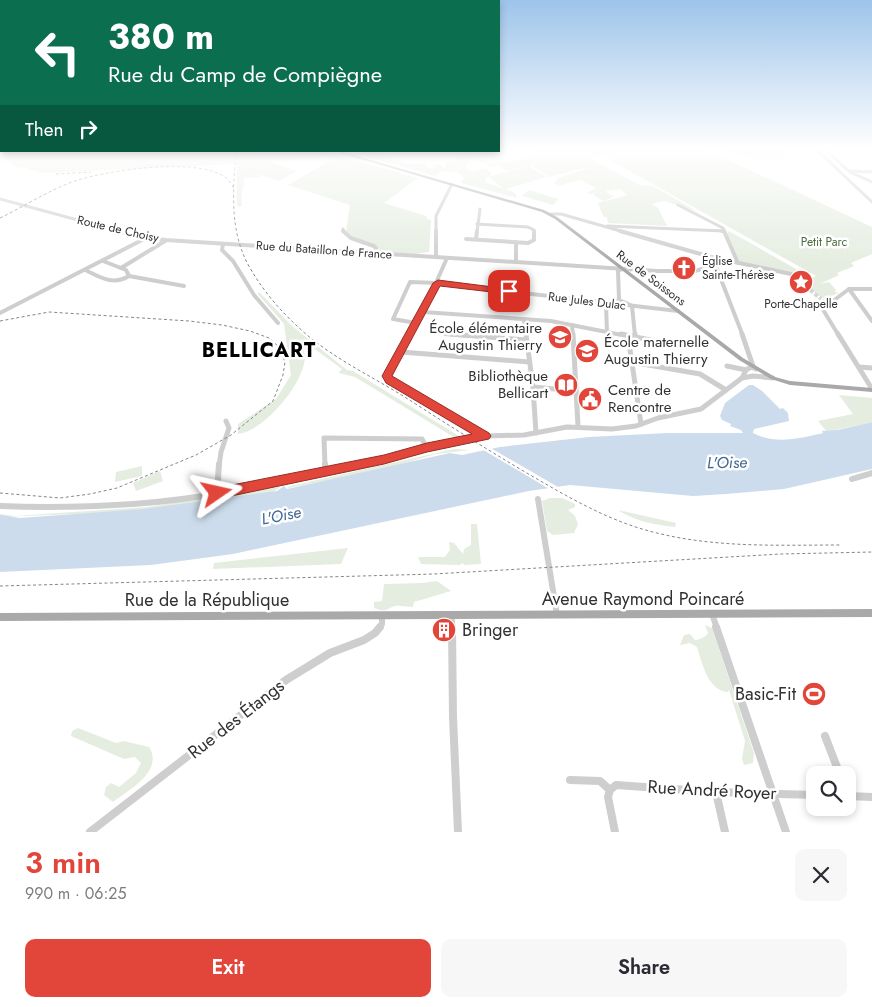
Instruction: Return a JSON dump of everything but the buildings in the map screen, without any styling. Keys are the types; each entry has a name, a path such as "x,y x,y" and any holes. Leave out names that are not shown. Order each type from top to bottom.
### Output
{"main road":[{"name":"Rue de Soissons","path":"465,188 535,208 551,215 741,359 758,369"},
{"path":"758,369 773,378 801,385 872,390"},
{"name":"Avenue Raymond Poincaré","path":"414,616 872,613"},
{"name":"Rue de la République","path":"0,617 414,616"}],"street":[{"path":"438,257 436,216 450,188"},
{"path":"857,188 872,202"},
{"name":"Route de Choisy","path":"0,199 146,238 239,245"},
{"path":"678,206 720,226 738,263"},
{"path":"476,239 480,210"},
{"path":"551,215 563,215 711,257 791,274 801,282"},
{"path":"466,239 516,242 532,242 534,240 534,230 528,227 477,224"},
{"path":"602,226 724,231"},
{"path":"343,230 351,238 374,246 376,248 375,253"},
{"path":"0,313 146,238"},
{"path":"121,268 166,240"},
{"path":"516,242 516,262"},
{"path":"213,244 233,261 254,294 278,323"},
{"path":"222,250 223,244"},
{"name":"Rue du Bataillon de France","path":"239,245 622,269 682,271 706,269 716,265"},
{"path":"711,257 716,265 758,369"},
{"path":"447,258 438,283 387,376 388,380 485,436"},
{"path":"102,261 121,268 129,273 129,276"},
{"path":"619,299 618,271 622,269"},
{"path":"84,270 114,283 120,282 129,276 184,286"},
{"name":"Rue Jules Dulac","path":"416,323 393,319 410,282 438,283 678,311"},
{"path":"872,289 849,289 833,301 823,300 819,303 872,390"},
{"path":"849,289 872,321"},
{"path":"607,332 607,303 619,299 632,306 635,337"},
{"path":"423,312 551,321 660,342"},
{"path":"524,320 533,387 536,433"},
{"path":"572,326 578,426"},
{"path":"445,334 526,340"},
{"path":"628,336 641,424"},
{"path":"401,352 529,362"},
{"path":"741,359 746,370 753,376"},
{"path":"631,362 656,366 661,369 700,374 726,390"},
{"path":"727,366 746,370 751,368 758,369"},
{"path":"859,367 872,368"},
{"path":"0,506 43,508 95,507 205,495 384,460 427,448 485,436 536,433 578,426 612,429 641,424 658,418 701,409 742,378 746,370"},
{"path":"742,378 753,376 773,378"},
{"path":"533,387 576,392"},
{"path":"217,493 221,452 229,428 226,421"},
{"path":"326,472 324,438 422,439 427,448"},
{"path":"852,479 872,473"},
{"path":"205,495 217,482"},
{"path":"538,499 557,615"},
{"path":"712,614 786,832"},
{"name":"Rue des Étangs","path":"90,832 286,680 330,653 364,640 375,633 382,624 382,616"},
{"path":"452,616 453,717 458,832"},
{"path":"825,736 837,766"},
{"path":"570,780 600,781 610,790 608,797 615,832"},
{"name":"Rue André Royer","path":"610,790 616,785 716,792 806,795"},
{"path":"716,792 725,832"},
{"path":"856,796 872,797"}],"green space":[{"path":"237,188 243,188 241,198 242,206 238,207"},
{"path":"297,188 405,188 384,203 426,216 427,219 431,220 429,252 414,254 380,252 376,245 353,237 346,232 350,205"},
{"path":"479,188 509,188 505,189 515,193 517,198"},
{"name":"Petit Parc","path":"596,188 656,188 698,212 664,201 652,204 658,208 667,226 608,223 598,203 627,195 620,189 605,191 614,197 603,201 593,195 597,193 587,193"},
{"name":"Petit Parc","path":"659,188 788,188 872,227 872,254 851,263 854,266 837,273 839,275 820,284 829,282 836,290 835,292 839,293 825,298 812,290 810,292 792,286 798,283 797,281 806,281 816,276"},
{"path":"529,190 559,199 553,205 522,196"},
{"path":"729,231 796,269 796,274 740,262 727,234"},
{"path":"257,293 260,293 292,326 347,370 353,371 459,436 457,438 452,436 355,377 339,373 342,369 301,339 305,357 298,380 281,404 270,415 248,431 238,434 238,424 276,399 291,375 284,324"},
{"path":"839,395 872,398 872,422 827,432 818,421 853,414"},
{"path":"454,449 470,450 436,454 388,468 289,488 286,487"},
{"path":"142,466 142,476 115,482 116,472"},
{"path":"160,471 163,481 136,491 133,483"},
{"path":"280,487 273,492 148,511 0,517 0,514 15,516 147,507"},
{"path":"550,498 562,498 575,504 575,507 568,510 575,516 578,524 574,533 553,535 547,531 542,501"},
{"path":"618,510 676,523 675,527 645,522"},
{"path":"471,524 477,524 481,564 421,564 418,557 445,557 450,550 449,542 454,543 463,554 464,549 471,545"},
{"path":"348,548 341,564 213,569 214,563"},
{"path":"437,581 451,591 414,602 413,607 395,606 384,610 374,608 374,602 382,601 384,584"},
{"path":"705,625 712,628 754,753 753,763 744,765 742,759 745,741 729,690 728,692 721,690 711,682 697,647 690,643 680,645 684,635 690,634 695,640 706,636 708,633"},
{"path":"78,728 116,743 124,741 149,747 152,764 149,772 136,785 113,802 104,795 106,787 111,783 119,787 136,773 141,763 135,757 124,759 71,736 72,731"}],"water":[{"name":"L'Oise","path":"749,385 753,385 762,391 780,409 783,408 788,413 789,421 754,429 753,433 761,437 779,440 797,438 823,433 822,431 838,430 872,422 872,469 784,489 693,496 570,485 529,491 233,554 151,565 0,572 0,515 20,518 143,509 277,491 284,486 287,489 450,453 462,455 500,447 589,437 667,433 743,433 741,430 730,426 731,424 722,420 720,416 725,403"}],"pier":[{"path":"489,447 560,489 551,490 480,448"}],"tunnel":[{"path":"801,282 821,299"}],"railway":[{"path":"0,218 58,188"},
{"path":"234,189 236,226 243,254 262,287 290,320 319,344 358,370 537,479 610,517 657,533 702,541 748,545 840,545"},
{"path":"0,321 49,312 189,321 222,325 250,331 269,338 279,347 285,362 283,375 273,401 231,435 196,455 117,488 90,494 60,498 0,493"},
{"path":"0,586 434,574 781,554 872,552"}],"place":[{"name":"Église Sainte-Thérèse","path":"684,268"},
{"name":"Porte-Chapelle","path":"801,282"},
{"name":"École élémentaire Augustin Thierry","path":"560,337"},
{"name":"École maternelle Augustin Thierry","path":"587,351"},
{"name":"Bibliothèque Bellicart","path":"566,385"},
{"name":"Centre de Rencontre","path":"590,399"},
{"name":"Bringer","path":"444,630"},
{"name":"Basic-Fit","path":"814,694"}],"district":[{"name":"BELLICART","path":"259,350"}],"route":[{"path":"217,493 384,460 427,448 485,436 388,379 387,376 438,283 509,291"}]}
